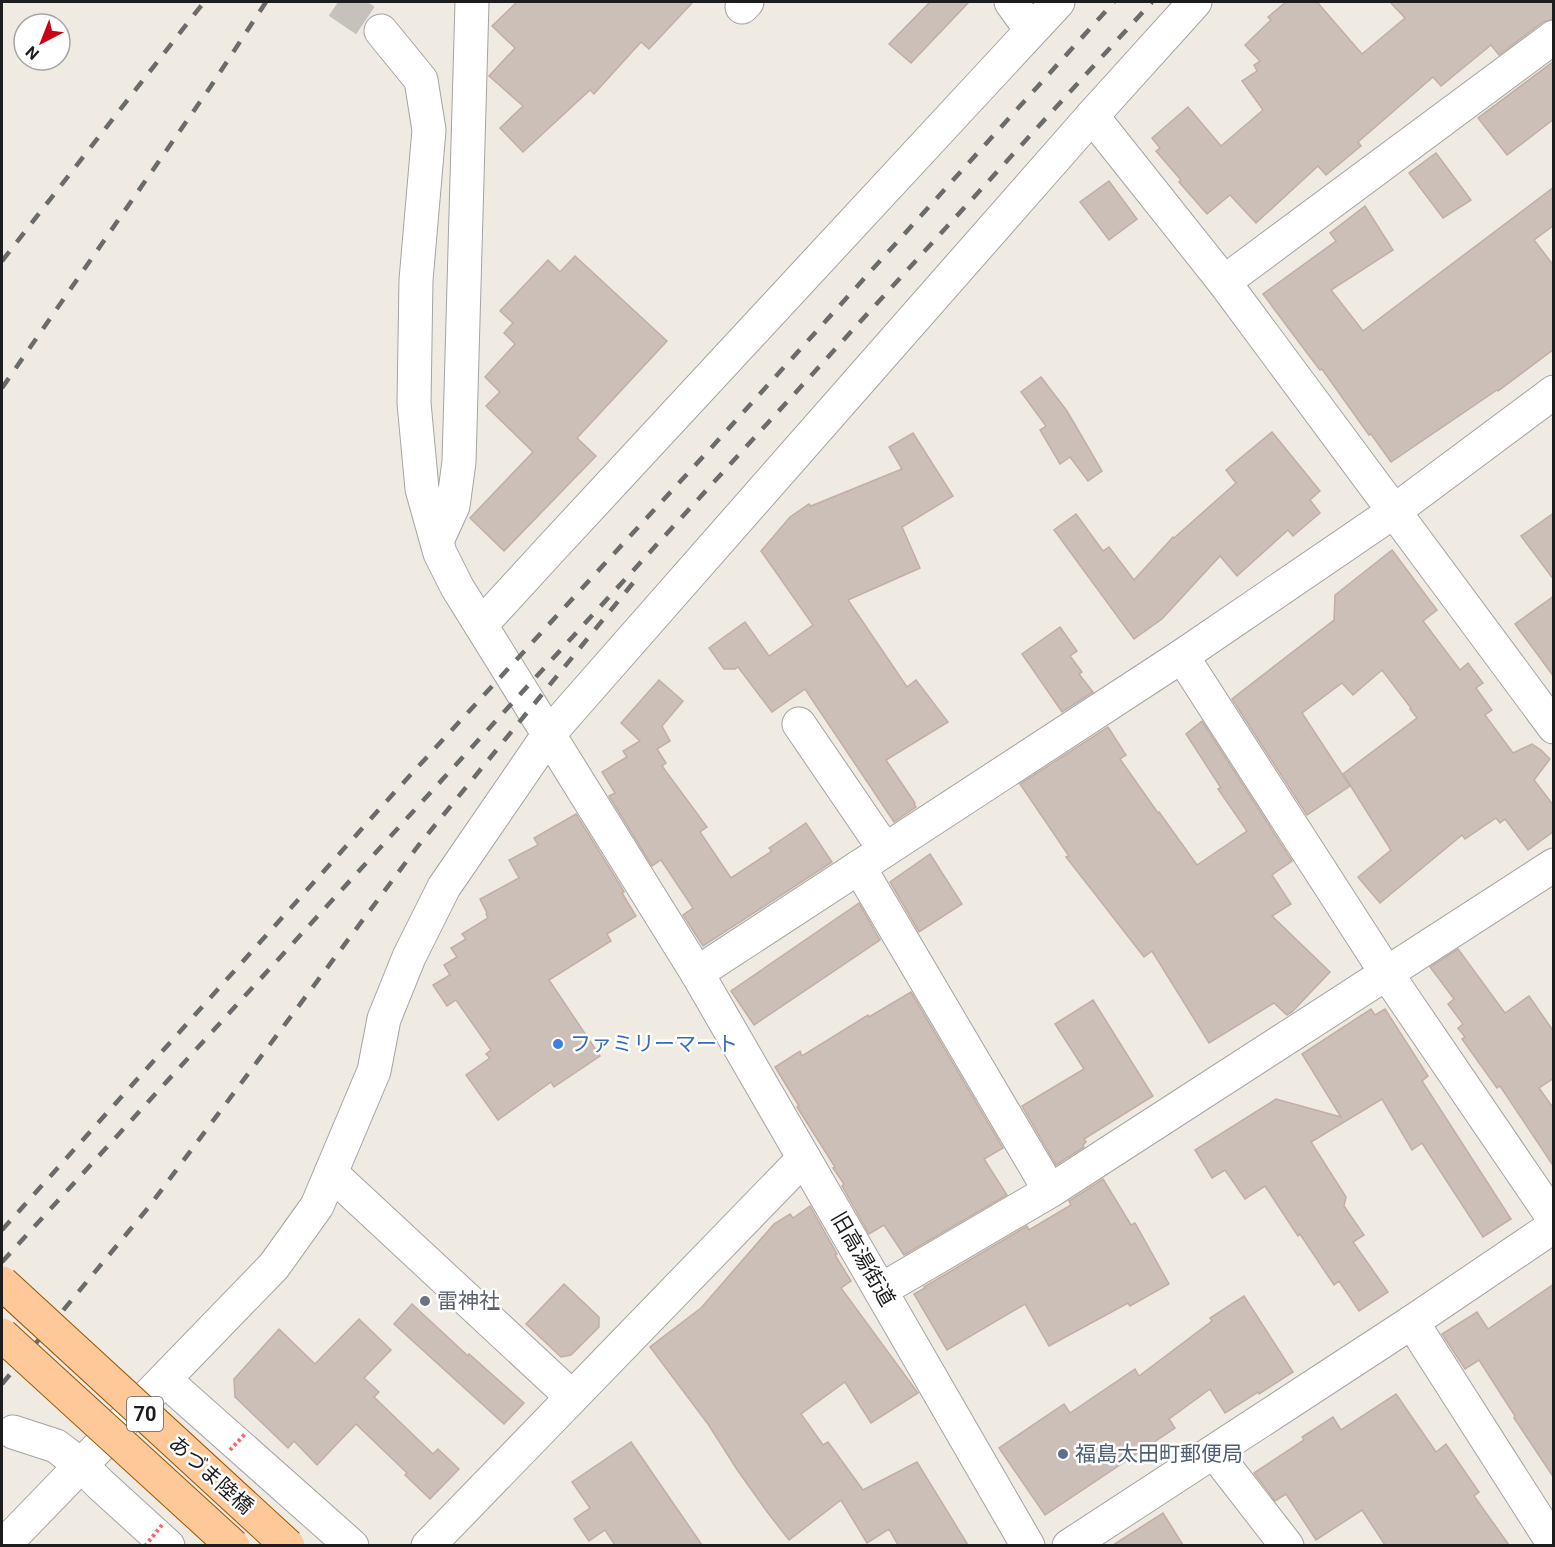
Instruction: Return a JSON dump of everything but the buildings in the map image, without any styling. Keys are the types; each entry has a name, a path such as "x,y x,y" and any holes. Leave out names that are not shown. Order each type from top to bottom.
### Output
{"main road":[{"name":"あづま陸橋","path":"2,1283 288,1545"},
{"name":"あづま陸橋","path":"2,1335 233,1545"}],"street":[{"path":"437,541 453,506 459,462 472,2"},
{"path":"1011,2 1031,30"},
{"path":"481,625 1058,2"},
{"path":"3,1545 274,1266 317,1206 374,1071 384,1019 414,947 444,887 549,734 1195,2"},
{"name":"旧高湯街道","path":"381,31 422,80 429,130 416,280 414,403 422,489 440,553 457,587 697,973 1028,1545"},
{"path":"1224,282 1554,37"},
{"path":"1092,116 1224,282 1554,727"},
{"path":"697,973 1182,656 1393,512 1554,392"},
{"path":"1070,1545 1412,1322 1553,1227 1182,656"},
{"path":"799,724 1050,1191"},
{"path":"881,1290 1050,1191 1554,864"},
{"path":"428,1545 804,1158"},
{"path":"331,1173 572,1397"},
{"path":"1412,1322 1548,1535"},
{"path":"165,1380 352,1545"},
{"path":"13,1432 56,1446 165,1535"},
{"path":"1214,1452 1287,1545"}],"path":[{"path":"226,1455 246,1433"},
{"path":"145,1545 165,1535"}],"tunnel":[{"path":"338,2 381,31"}],"railway":[{"path":"2,261 204,2"},
{"path":"2,388 211,86 266,2"},
{"path":"2,1230 393,794 711,448 1114,2"},
{"path":"2,1262 1152,2"},
{"path":"2,1384 148,1208 418,846 633,583"}],"place":[{"name":"ファミリーマート","path":"558,1044"},
{"name":"雷神社","path":"425,1301"},
{"name":"福島太田町郵便局","path":"1063,1454"}]}
